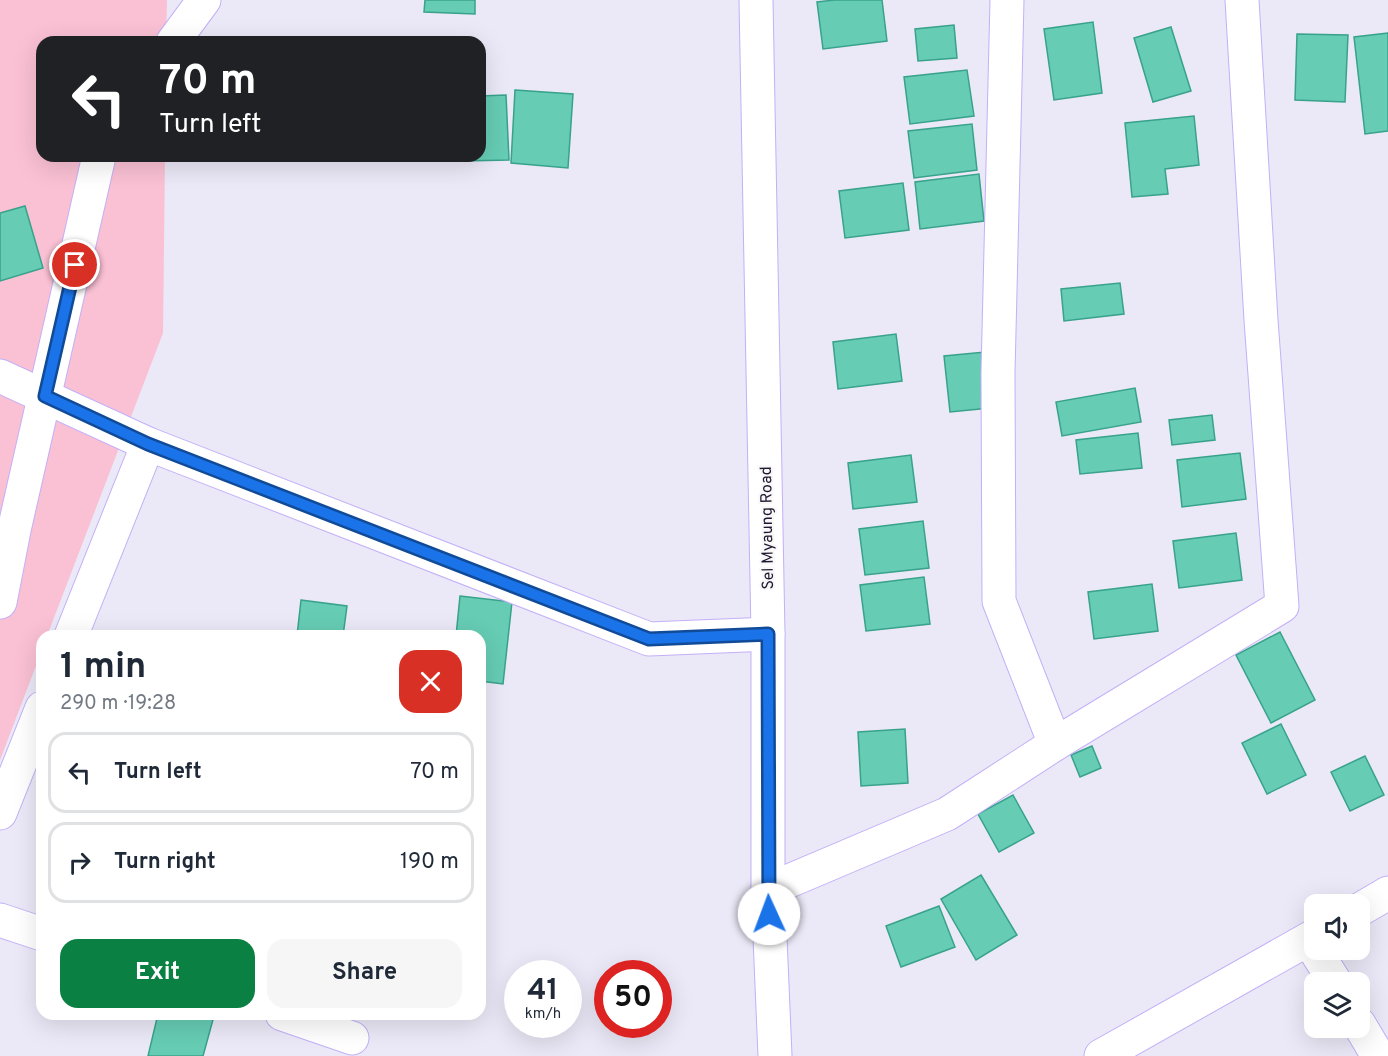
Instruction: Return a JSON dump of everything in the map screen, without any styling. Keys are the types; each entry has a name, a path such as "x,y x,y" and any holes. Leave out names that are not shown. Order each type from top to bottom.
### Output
{"street":[{"path":"177,36 204,0"},
{"name":"Sel Myaung Road","path":"756,0 768,634 768,890 775,1056"},
{"path":"1007,0 998,373 999,601 1055,744"},
{"path":"768,890 947,814 1055,744 1282,606 1261,320 1242,0"},
{"path":"0,602 98,162"},
{"path":"0,376 148,444 649,639 768,634"},
{"path":"73,630 148,444"},
{"path":"0,813 36,723"},
{"path":"1370,904 1388,893"},
{"path":"0,920 36,932"},
{"path":"1101,1056 1304,948"},
{"path":"300,1020 352,1038"},
{"path":"1367,1038 1378,1056"}],"shaded area":[{"path":"0,0 167,0 166,36 36,36 36,162 165,162 163,333 49,630 36,630 36,666 0,760"}],"building":[{"path":"425,0 475,0 475,14 424,12"},
{"path":"882,0 887,41 823,49 817,2"},
{"path":"1093,22 1102,93 1054,100 1044,29"},
{"path":"954,25 957,58 918,61 915,29"},
{"path":"1171,27 1191,91 1153,102 1134,38"},
{"path":"1388,33 1388,131 1365,134 1354,37"},
{"path":"1297,34 1348,35 1345,102 1295,100"},
{"path":"967,70 974,116 910,124 904,77"},
{"path":"515,90 573,94 568,168 511,163"},
{"path":"506,95 509,160 486,161 486,96"},
{"path":"1194,116 1199,165 1165,169 1168,194 1132,197 1125,123"},
{"path":"972,124 977,170 914,178 908,131"},
{"path":"979,174 984,221 920,229 915,182"},
{"path":"903,183 909,230 845,238 839,191"},
{"path":"25,206 43,268 0,281 0,213"},
{"path":"1120,283 1124,314 1064,321 1061,289"},
{"path":"896,334 902,381 838,389 833,342"},
{"path":"985,352 990,408 950,412 944,356"},
{"path":"1135,388 1141,422 1062,436 1056,402"},
{"path":"1212,415 1215,440 1172,445 1169,420"},
{"path":"1138,433 1142,468 1080,474 1076,440"},
{"path":"1240,453 1246,499 1182,507 1177,460"},
{"path":"911,455 917,502 853,509 848,463"},
{"path":"923,521 929,568 865,575 859,529"},
{"path":"1236,533 1242,580 1179,588 1173,541"},
{"path":"924,577 930,624 866,631 860,585"},
{"path":"1152,584 1158,631 1094,639 1088,592"},
{"path":"460,596 512,602 503,684 486,682 486,630 457,630"},
{"path":"301,600 347,606 344,630 298,630"},
{"path":"1280,632 1315,700 1271,723 1236,655"},
{"path":"1281,724 1306,775 1267,794 1242,743"},
{"path":"905,729 908,783 861,786 858,732"},
{"path":"1092,746 1101,768 1080,777 1071,755"},
{"path":"1365,756 1384,795 1350,811 1331,772"},
{"path":"1013,795 1034,833 999,852 978,814"},
{"path":"981,875 1017,935 976,960 941,899"},
{"path":"939,906 955,947 901,967 886,926"},
{"path":"157,1020 213,1020 203,1056 148,1056"}],"route":[{"path":"75,265 45,396 148,444 649,639 768,634 769,914"}]}
